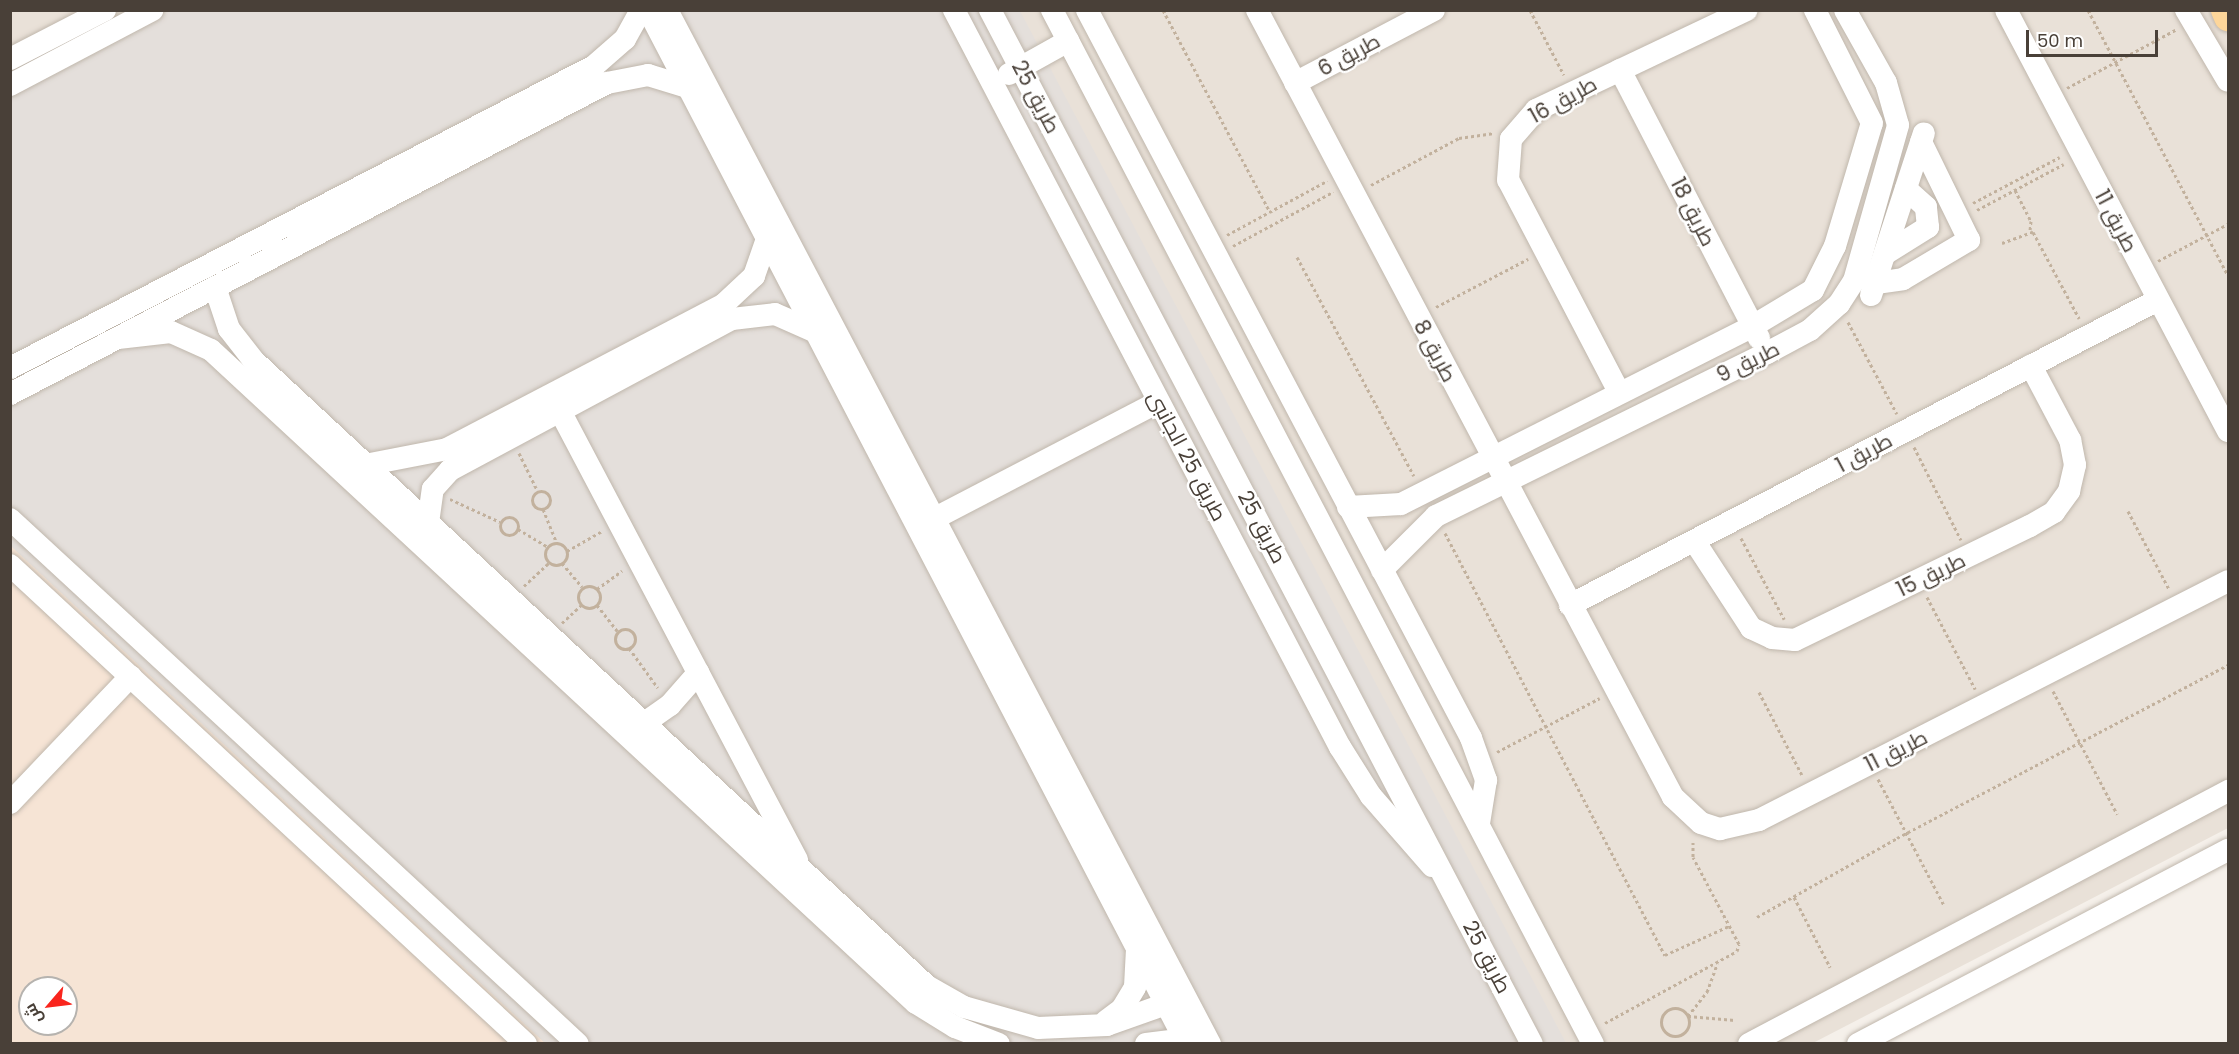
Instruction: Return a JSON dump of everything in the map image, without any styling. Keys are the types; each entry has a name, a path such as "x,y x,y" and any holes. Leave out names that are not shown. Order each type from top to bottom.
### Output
{"main road":[{"path":"2225,10 2229,17"}],"street":[{"path":"10,58 105,10"},
{"path":"10,85 152,10"},
{"path":"11,392 215,286 324,218 594,66 624,39 641,10"},
{"path":"648,10 687,87 712,114"},
{"path":"667,10 712,114 1143,939 1210,1044"},
{"name":"طريق 25 الجانبى","path":"954,10 1241,560 1365,786 1448,882"},
{"name":"طريق 25","path":"990,10 1532,1044"},
{"path":"1052,10 1591,1038"},
{"path":"1087,10 1482,760 1485,802 1479,823"},
{"name":"طريق 8","path":"1257,10 1615,690"},
{"name":"طريق 6","path":"1295,83 1434,10"},
{"name":"طريق 16","path":"1620,392 1508,180 1511,139 1536,110 1747,10"},
{"name":"طريق 9","path":"1348,507 1375,509 1423,494 1753,326 1813,290 1827,267 1871,139 1868,107 1815,10"},
{"name":"طريق 9","path":"1382,570 1436,516 1767,353 1810,330 1839,304 1854,281 1887,211 1898,125 1886,83 1845,10"},
{"name":"طريق 11","path":"2006,10 2142,270 2229,430"},
{"path":"2189,16 2229,81"},
{"path":"992,83 1068,41"},
{"path":"42,43 52,63"},
{"name":"طريق 18","path":"1620,70 1767,353"},
{"path":"10,368 607,83 648,75 687,87"},
{"path":"1923,135 1970,234 1966,243 1903,279 1873,289 1885,254 1887,211 1906,189 1923,135"},
{"path":"1885,254 1928,227 1926,207 1906,189"},
{"path":"773,231 816,332"},
{"path":"428,523 433,489 450,470 511,437 526,418 560,411 741,292 754,276 773,231"},
{"path":"215,286 239,346 292,411 506,605"},
{"name":"طريق 1","path":"1570,605 2158,300"},
{"path":"365,465 427,456 526,418 644,356 753,313 775,314 816,332 835,348"},
{"path":"118,338 149,331 192,338 365,465 403,514 428,523 506,605 599,696 888,965 916,1004 955,1028 1001,1036 1038,1028 1091,1027 1166,1004"},
{"name":"طريق 15","path":"1795,640 1919,581 2054,512 2070,491 2075,465 2070,440 2031,366"},
{"path":"926,523 1158,402"},
{"path":"560,411 698,673 794,877"},
{"path":"10,519 578,1044"},
{"path":"1695,542 1751,628 1772,638 1795,640"},
{"path":"1241,560 1271,545"},
{"path":"10,565 526,1044"},
{"name":"طريق 11","path":"1701,823 1741,828 2229,581"},
{"path":"643,724 670,705 698,673"},
{"path":"157,700 179,675"},
{"path":"10,803 131,676"},
{"path":"1615,690 1673,797 1701,823"},
{"path":"599,696 643,724 697,786"},
{"path":"1749,1044 2229,790"},
{"path":"1858,1044 2229,850"},
{"path":"1143,939 1166,1004 1186,1041 1146,1044"},
{"path":"1091,1027 1113,1017 1130,999 1138,977 1143,939"}],"path":[{"path":"1163,10 1270,212"},
{"path":"1530,10 1573,93"},
{"path":"2088,10 2229,275"},
{"path":"2051,97 2115,63 2189,16"},
{"path":"1213,250 1270,212 1347,184 1458,138 1478,132 1511,139"},
{"path":"1960,214 2015,190 2080,151"},
{"path":"1960,214 2080,151"},
{"path":"1213,250 1347,184"},
{"path":"2015,190 2031,221 2030,230 2088,336"},
{"path":"2142,270 2229,224"},
{"path":"2002,243 2030,230"},
{"path":"1417,317 1545,249"},
{"path":"1297,257 1423,494"},
{"path":"511,437 538,492 549,496 543,509"},
{"path":"433,489 500,522 504,533 518,529"},
{"path":"538,492 532,500 543,509 557,543 567,551"},
{"path":"2128,511 2179,607"},
{"path":"500,522 510,516 518,529 548,546 557,543"},
{"path":"1436,516 1665,954 1729,926"},
{"path":"562,564 567,551 617,519"},
{"path":"1733,521 1795,640"},
{"path":"548,546 549,563"},
{"path":"506,605 549,563 562,564 583,588 597,589 637,556"},
{"path":"1919,581 1984,707"},
{"path":"583,588 581,605 597,605"},
{"path":"597,589 597,605 618,632 633,634 629,648"},
{"path":"618,632 616,645 629,648 670,705"},
{"path":"1757,917 1906,832 2081,745 2229,665"},
{"path":"2045,676 2117,814"},
{"path":"1482,760 1615,690"},
{"path":"1759,692 1812,794"},
{"path":"1870,764 1944,905"},
{"path":"1591,1038 1737,951 1729,926 1693,857 1701,823"},
{"path":"1794,897 1830,967"},
{"path":"1717,964 1707,992 1688,1016 1682,1035 1663,1029 1669,1010 1688,1016 1735,1020"}],"shaded area":[{"path":"10,11 2228,11 2228,828 1813,1043 11,1043"},
{"path":"132,11 1020,11 1566,1043 545,1043 11,546 10,73"},
{"path":"11,546 545,1043 11,1043"}]}
